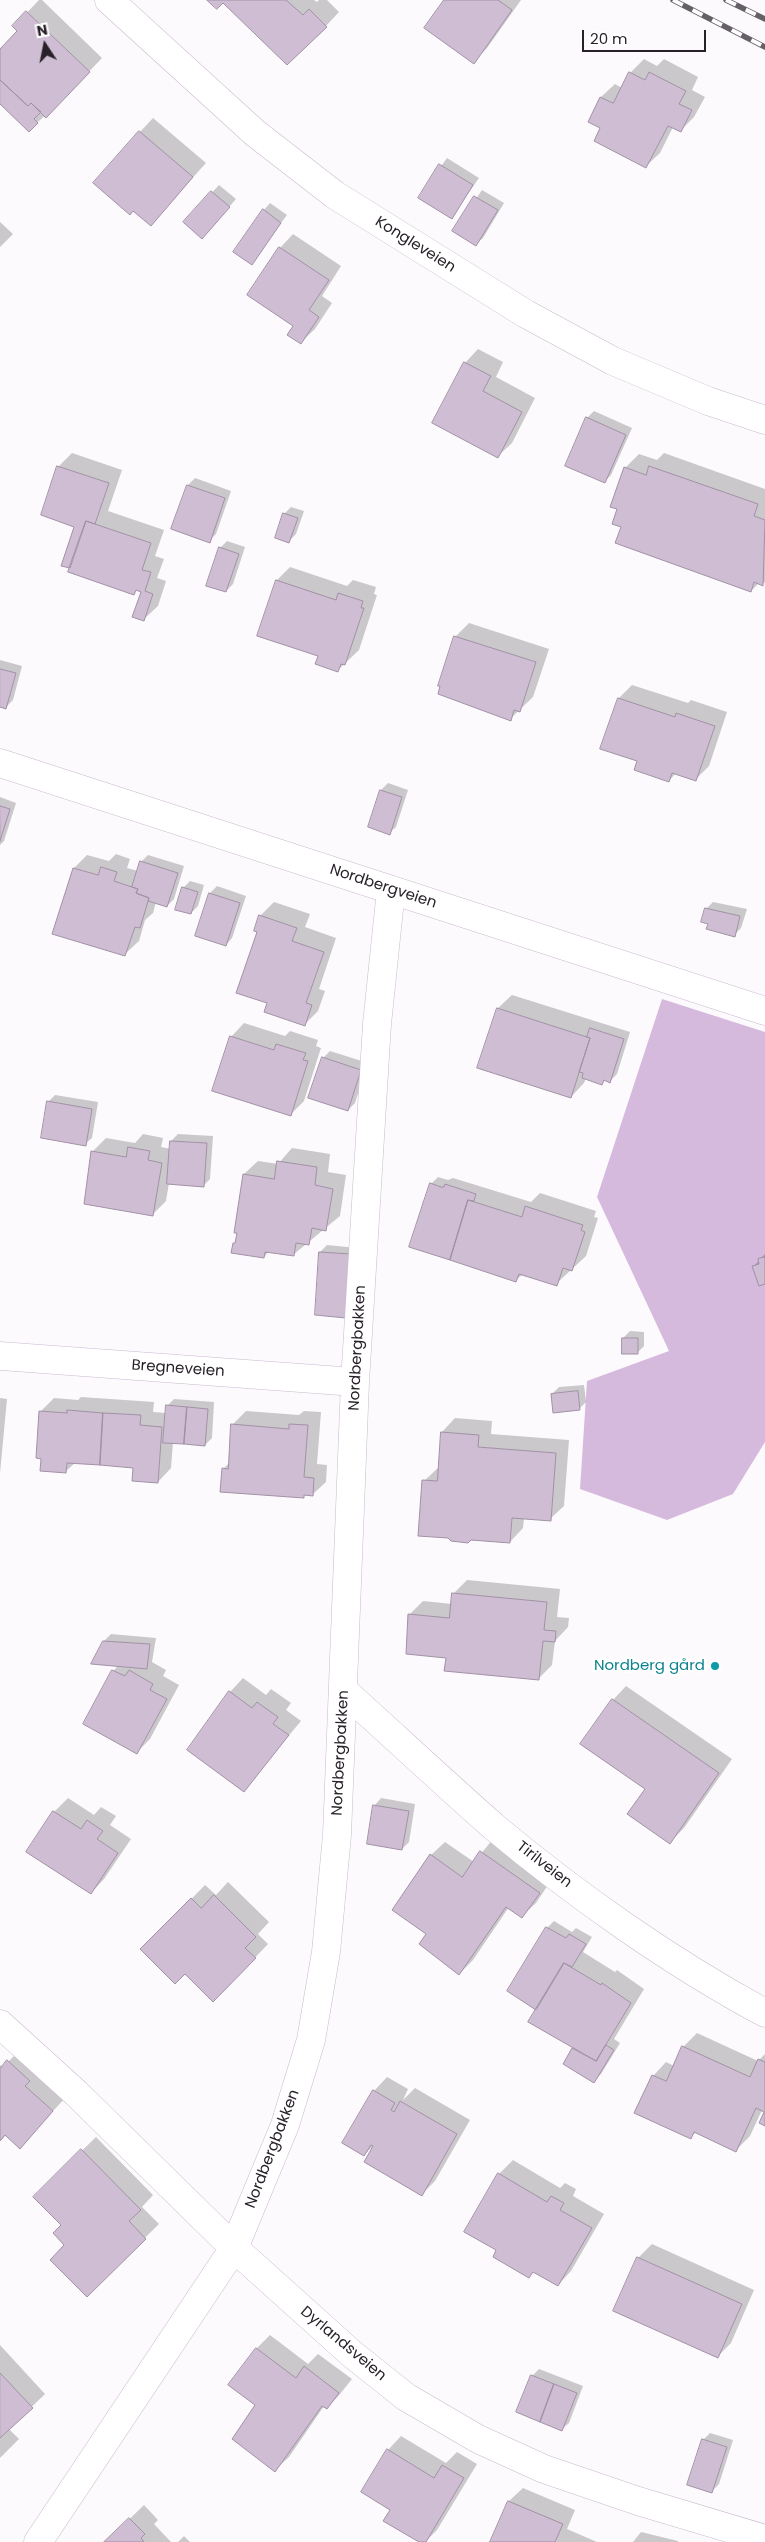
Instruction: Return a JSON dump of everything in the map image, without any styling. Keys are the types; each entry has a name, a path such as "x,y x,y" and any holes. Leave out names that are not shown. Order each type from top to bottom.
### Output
{"street":[{"name":"Kongleveien","path":"109,0 255,133 335,194 526,314 613,361 708,401 765,420"},
{"name":"Nordbergveien","path":"0,763 765,1011"},
{"name":"Nordbergbakken","path":"38,2542 234,2248 285,2125 312,2040 326,1952 337,1835 355,1382 377,1024 391,890"},
{"name":"Bregneveien","path":"0,1356 355,1382"},
{"name":"Tirilveien","path":"344,1691 494,1826 605,1912 720,1989 765,2013"},
{"name":"Dyrlandsveien","path":"0,2024 76,2093 234,2248 406,2397 478,2439 544,2469 638,2501 765,2539"}],"shaded area":[{"path":"662,999 765,1032 765,1442 733,1494 667,1520 580,1489 587,1381 669,1351 597,1197"}],"building":[{"path":"207,0 286,0 303,15 309,9 327,27 287,65 223,3 217,9"},
{"path":"444,0 498,0 512,10 474,64 424,28"},
{"path":"26,11 90,72 46,118 31,103 28,106 0,80 0,49 17,31 12,26"},
{"path":"629,72 645,80 649,72 686,91 679,104 692,110 681,132 668,126 646,168 594,141 600,128 588,122 600,97 613,103"},
{"path":"0,80 28,106 31,103 41,112 34,119 38,123 29,132 0,104"},
{"path":"139,131 193,177 151,226 133,211 130,215 93,183"},
{"path":"439,164 473,185 452,219 418,198"},
{"path":"211,191 230,207 202,239 183,222"},
{"path":"474,196 498,210 476,246 452,231"},
{"path":"263,209 281,223 252,265 233,252"},
{"path":"279,247 329,280 309,310 319,317 301,344 287,335 293,326 247,295"},
{"path":"464,362 491,376 483,391 522,412 498,458 432,423"},
{"path":"586,417 626,435 605,483 565,466"},
{"path":"57,466 109,483 95,524 86,521 70,568 61,566 74,527 41,515"},
{"path":"649,466 758,504 754,516 765,520 763,586 754,582 751,592 615,543 621,527 612,524 617,509 610,507 624,467 646,475"},
{"path":"187,485 225,498 210,543 171,529"},
{"path":"283,513 298,518 289,543 275,538"},
{"path":"86,521 151,543 142,570 151,572 145,591 153,594 144,621 132,617 141,592 136,590 134,595 68,572"},
{"path":"219,547 239,554 226,592 206,586"},
{"path":"276,580 336,600 338,593 363,601 361,608 364,608 345,665 341,664 338,672 315,664 318,656 257,636"},
{"path":"454,636 536,662 520,712 514,710 511,721 438,694 440,686 438,686"},
{"path":"0,669 16,673 6,709 0,707"},
{"path":"618,698 675,717 676,713 715,726 696,781 672,773 669,782 634,770 637,761 600,749"},
{"path":"380,790 402,797 390,835 368,827"},
{"path":"0,806 10,809 0,841"},
{"path":"140,861 178,873 167,907 148,901 149,898 136,893 138,889 132,887"},
{"path":"101,867 117,872 114,881 138,889 136,893 149,898 140,928 135,927 125,956 52,934 73,868 98,875"},
{"path":"182,887 198,892 191,914 175,910"},
{"path":"209,893 240,903 226,946 195,936"},
{"path":"705,908 740,916 735,937 706,929 708,924 701,922"},
{"path":"259,915 297,928 292,941 324,952 306,1003 312,1005 305,1026 264,1012 267,1003 236,993 257,932 254,931"},
{"path":"497,1008 590,1038 571,1098 477,1068"},
{"path":"590,1028 624,1039 610,1083 604,1080 602,1085 582,1078 583,1073 579,1072 590,1038 587,1037"},
{"path":"230,1036 274,1050 276,1044 306,1053 303,1060 308,1061 291,1116 212,1091"},
{"path":"322,1057 361,1070 348,1111 308,1098"},
{"path":"47,1101 92,1109 86,1146 41,1138"},
{"path":"170,1141 207,1143 204,1187 167,1184"},
{"path":"128,1147 150,1151 148,1160 162,1163 153,1216 84,1204 91,1151 126,1157"},
{"path":"277,1161 317,1167 315,1185 333,1189 326,1231 312,1228 309,1245 296,1243 294,1256 265,1252 264,1258 231,1253 237,1233 234,1233 243,1174 274,1179"},
{"path":"430,1183 441,1187 444,1187 445,1184 476,1194 474,1201 468,1200 450,1260 409,1247"},
{"path":"468,1200 522,1217 525,1206 583,1225 581,1230 585,1232 572,1271 563,1268 557,1286 519,1274 516,1282 450,1260"},
{"path":"319,1252 351,1254 346,1318 315,1315"},
{"path":"765,1257 765,1284 759,1286 752,1266 759,1264 758,1259"},
{"path":"622,1338 638,1338 638,1354 622,1354"},
{"path":"578,1391 580,1410 553,1413 551,1394"},
{"path":"166,1405 187,1407 184,1444 163,1443"},
{"path":"187,1407 208,1409 205,1446 184,1444"},
{"path":"67,1410 103,1413 100,1465 67,1463 66,1473 40,1471 41,1459 36,1458 39,1411 67,1413"},
{"path":"103,1413 141,1415 140,1425 162,1427 158,1483 132,1481 133,1468 100,1465"},
{"path":"231,1424 289,1429 289,1424 308,1425 304,1477 314,1478 313,1496 304,1495 304,1498 220,1492 222,1468 228,1469"},
{"path":"441,1432 479,1435 478,1447 556,1453 551,1521 512,1518 510,1543 471,1540 468,1543 451,1541 448,1538 418,1536 422,1480 437,1481"},
{"path":"452,1593 547,1602 544,1630 556,1631 555,1642 543,1641 539,1680 444,1671 446,1658 406,1654 408,1614 449,1618"},
{"path":"103,1641 150,1644 147,1669 91,1664"},
{"path":"112,1670 125,1676 129,1670 153,1684 150,1690 167,1699 137,1754 83,1724"},
{"path":"229,1691 252,1708 257,1702 278,1717 273,1724 289,1735 244,1792 187,1750"},
{"path":"612,1699 719,1773 670,1844 627,1814 645,1789 580,1744"},
{"path":"373,1805 409,1811 402,1850 367,1844"},
{"path":"53,1811 81,1829 87,1820 103,1831 97,1839 118,1853 91,1894 26,1852"},
{"path":"480,1851 540,1893 522,1918 506,1907 459,1975 419,1944 426,1934 392,1910 430,1854 462,1877"},
{"path":"214,1895 256,1937 245,1948 256,1958 213,2002 185,1974 175,1984 140,1949 191,1898 201,1908"},
{"path":"546,1927 566,1938 569,1934 586,1944 572,1967 564,1963 536,2010 507,1991"},
{"path":"564,1963 601,1985 602,1983 631,2003 596,2061 528,2022"},
{"path":"606,2045 614,2050 594,2083 563,2064 572,2048 596,2061"},
{"path":"682,2046 750,2077 758,2059 765,2062 765,2126 759,2123 764,2112 756,2108 736,2152 694,2132 691,2139 634,2113 652,2075 666,2081"},
{"path":"7,2060 30,2081 25,2086 53,2111 20,2149 5,2135 0,2141 0,2069"},
{"path":"373,2090 395,2103 391,2110 394,2112 400,2101 457,2134 422,2196 364,2162 373,2146 371,2145 364,2156 342,2143"},
{"path":"81,2149 141,2210 129,2221 146,2239 87,2297 50,2260 64,2245 53,2233 61,2225 33,2197"},
{"path":"498,2173 547,2202 551,2196 564,2203 560,2210 592,2228 558,2286 533,2272 529,2278 493,2257 496,2250 464,2232"},
{"path":"637,2257 742,2304 718,2358 613,2311"},
{"path":"256,2348 296,2378 304,2366 339,2393 327,2409 322,2406 275,2472 232,2439 255,2405 228,2385"},
{"path":"0,2373 33,2408 0,2438"},
{"path":"531,2375 554,2384 540,2422 516,2412"},
{"path":"554,2384 577,2393 562,2431 540,2422"},
{"path":"702,2439 727,2447 712,2493 687,2485"},
{"path":"387,2449 434,2478 442,2465 464,2478 426,2542 419,2542 383,2521 390,2510 361,2492"},
{"path":"508,2501 563,2524 555,2542 490,2542"},
{"path":"129,2518 145,2534 141,2538 144,2542 104,2542"}],"railway":[{"path":"673,0 765,47"},
{"path":"726,0 765,19"}],"place":[{"name":"Nordberg gård","path":"715,1666"}]}
